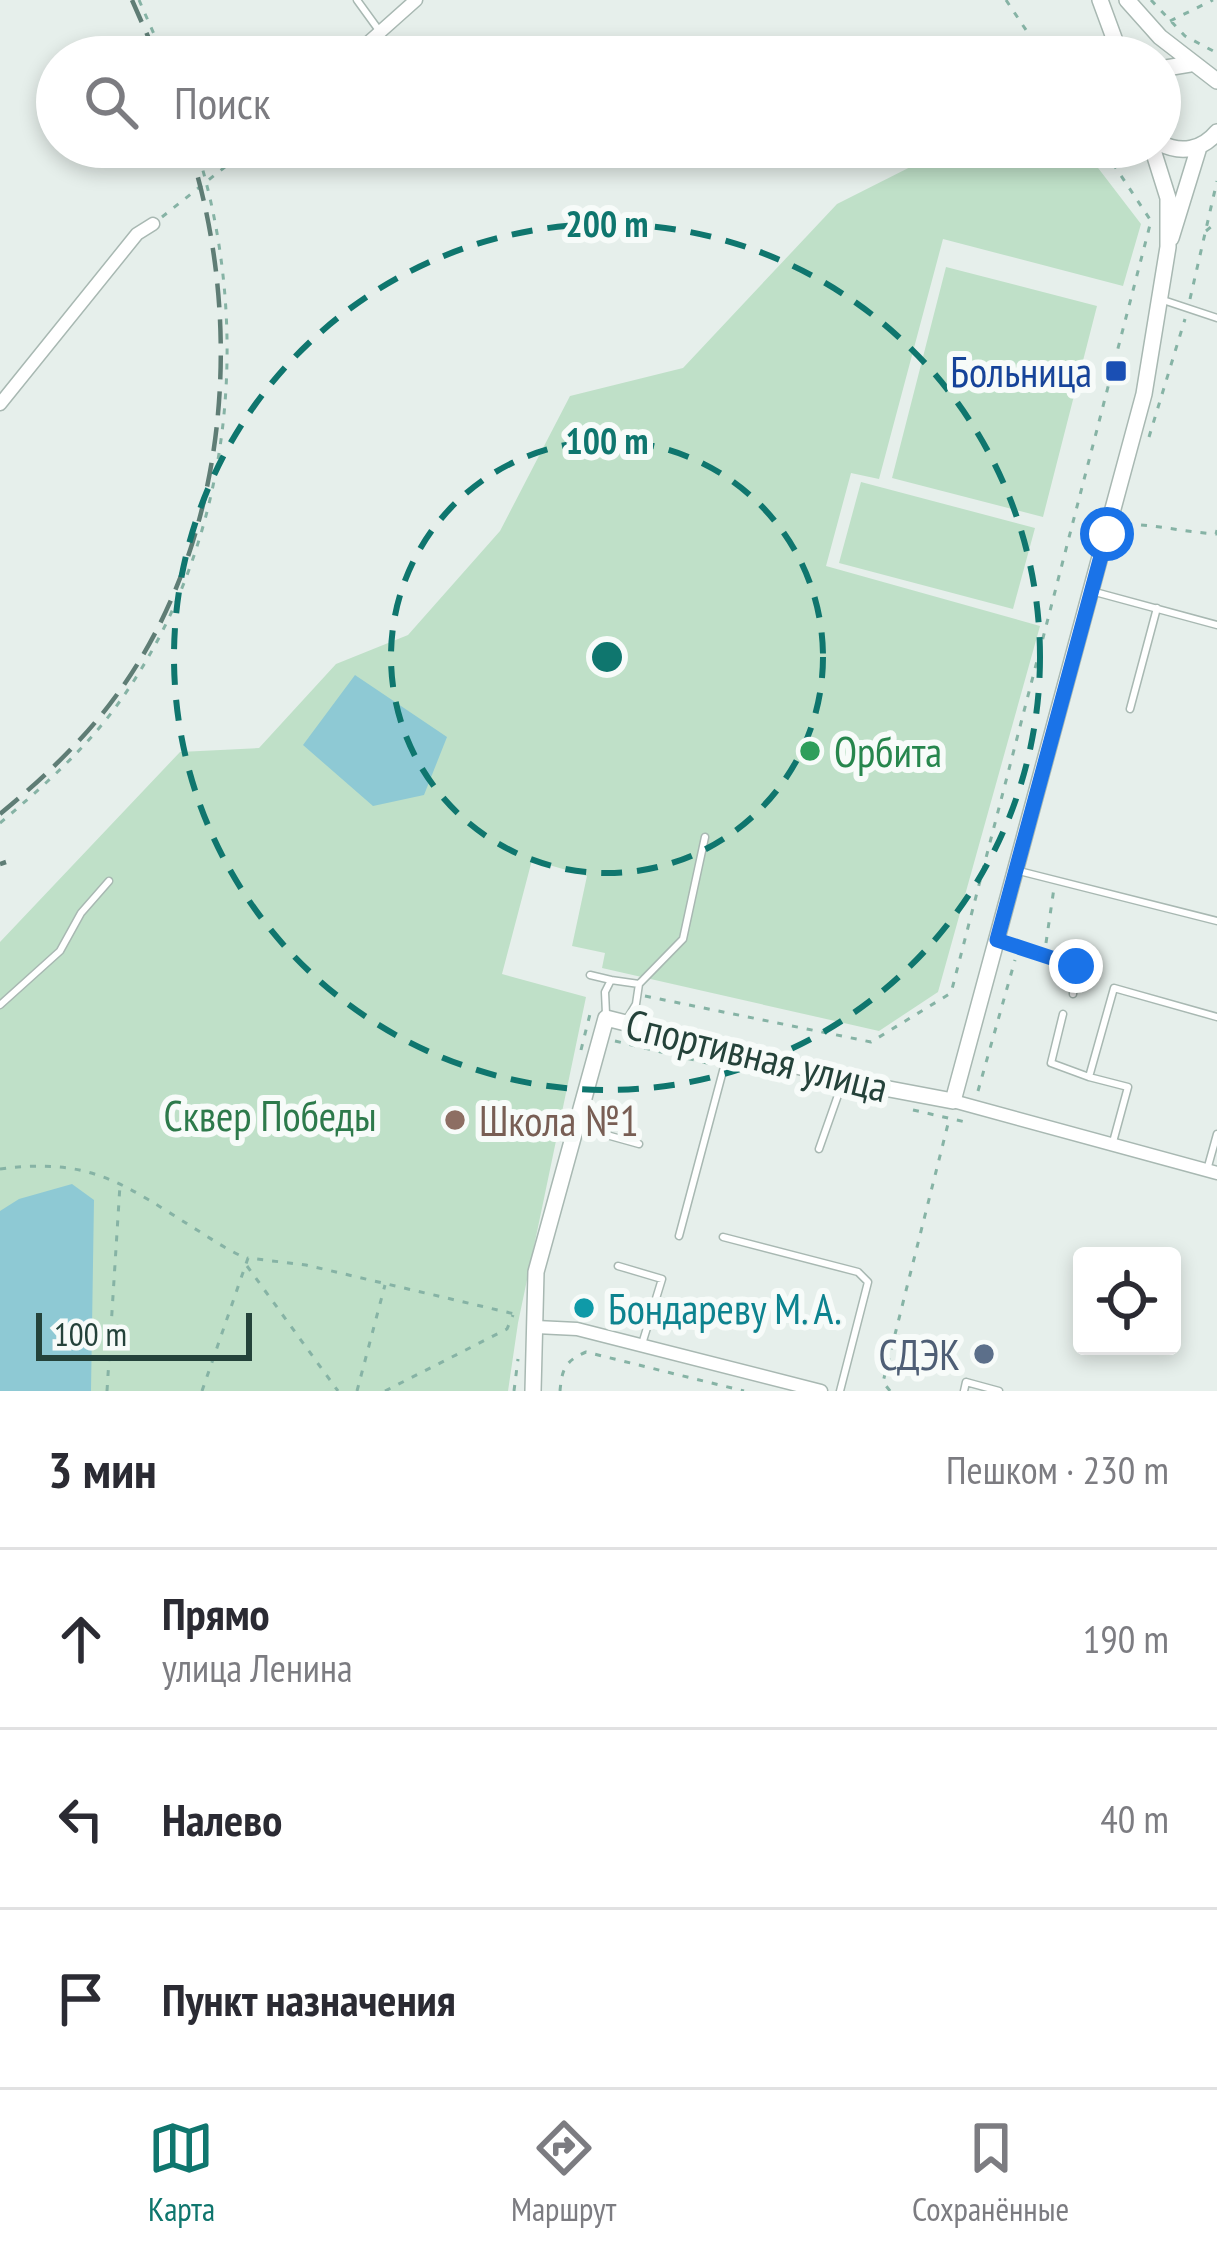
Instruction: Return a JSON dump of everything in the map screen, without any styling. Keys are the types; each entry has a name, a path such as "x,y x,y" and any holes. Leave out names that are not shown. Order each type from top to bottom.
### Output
{"street":[{"path":"376,36 416,0"},
{"path":"1100,0 1113,36"},
{"path":"1127,0 1162,36"},
{"path":"1181,55 1217,81"},
{"path":"1181,66 1190,64"},
{"path":"953,1101 1144,394 1168,247 1199,147 1217,132"},
{"path":"1181,148 1199,147"},
{"path":"1161,168 1168,198 1168,247"},
{"path":"0,404 137,234 153,224"},
{"name":"Спортивная улица","path":"533,1391 530,1321 536,1272 575,1126 592,1036 606,1018 953,1101 1212,1171"},
{"path":"530,1321 642,1344 820,1391"}],"lane":[{"path":"358,0 380,32"},
{"path":"1160,298 1217,318"},
{"path":"1091,591 1217,625"},
{"path":"1130,709 1157,608"},
{"path":"625,1022 639,984 683,939 705,837"},
{"path":"1016,870 1217,921"},
{"path":"0,1005 60,951 81,913 109,881"},
{"path":"997,940 1076,966 1072,994"},
{"path":"590,975 639,984"},
{"path":"606,1018 605,992 611,980"},
{"path":"1089,1076 1114,988 1217,1017"},
{"path":"1063,1014 1051,1063 1128,1088 1112,1144"},
{"path":"679,1236 729,1048"},
{"path":"819,1149 844,1078"},
{"path":"575,1126 639,1144"},
{"path":"1212,1171 1217,1134"},
{"path":"724,1237 859,1272 868,1282 840,1391"},
{"path":"618,1266 662,1279 642,1344"},
{"path":"964,1391 966,1382 999,1391"}],"path":[{"path":"139,0 155,36"},
{"path":"1006,0 1029,36"},
{"path":"1151,0 1168,22 1217,53"},
{"path":"1168,22 1214,1"},
{"path":"0,823 54,777 106,720 151,652 190,568 213,489 225,411 221,240 203,168"},
{"path":"153,224 226,168"},
{"path":"638,995 871,1042 951,993 1151,221 1116,168"},
{"path":"1149,438 1188,308 1217,181"},
{"path":"1204,232 1217,222"},
{"path":"1139,525 1200,533 1216,534 1217,530"},
{"path":"1045,934 1055,880"},
{"path":"979,1091 1019,946"},
{"path":"592,1036 788,1080"},
{"path":"890,1391 883,1382 953,1101"},
{"path":"0,1169 39,1164 80,1167 121,1183 247,1261 338,1391"},
{"path":"107,1391 121,1183"},
{"path":"247,1261 306,1265 513,1313 530,1321"},
{"path":"202,1391 247,1261"},
{"path":"357,1391 385,1284"},
{"path":"385,1391 507,1329 513,1313"},
{"path":"560,1391 568,1359 586,1352 744,1391"}],"green space":[{"name":"Сквер Победы","path":"908,168 1098,168 1141,224 1123,286 943,239 879,479 851,473 826,566 1040,626 938,992 879,1031 602,968 605,953 572,946 587,876 532,860 502,974 586,997 508,1391 0,1391 0,942 180,752 259,748 336,664 408,635 500,531 570,396 683,368 837,204"},
{"path":"946,267 1097,306 1043,517 892,478"},
{"path":"861,482 1035,528 1013,609 839,563"}],"water":[{"path":"355,675 447,737 424,795 373,806 303,745"},
{"path":"72,1184 94,1200 91,1391 0,1391 0,1211 19,1199"}],"railway":[{"path":"132,0 148,36"},
{"path":"0,814 87,732 141,658 175,591 199,519 214,445 221,369 218,293 208,219 195,168"},
{"path":"0,864 6,862"}],"place":[{"name":"Больница","path":"1116,371"},
{"name":"Орбита","path":"810,751"},
{"name":"Школа №1","path":"455,1120"},
{"name":"Бондареву М. А.","path":"584,1308"},
{"name":"СДЭК","path":"984,1354"}],"route":[{"path":"1076,966 997,940 1107,534"}]}
